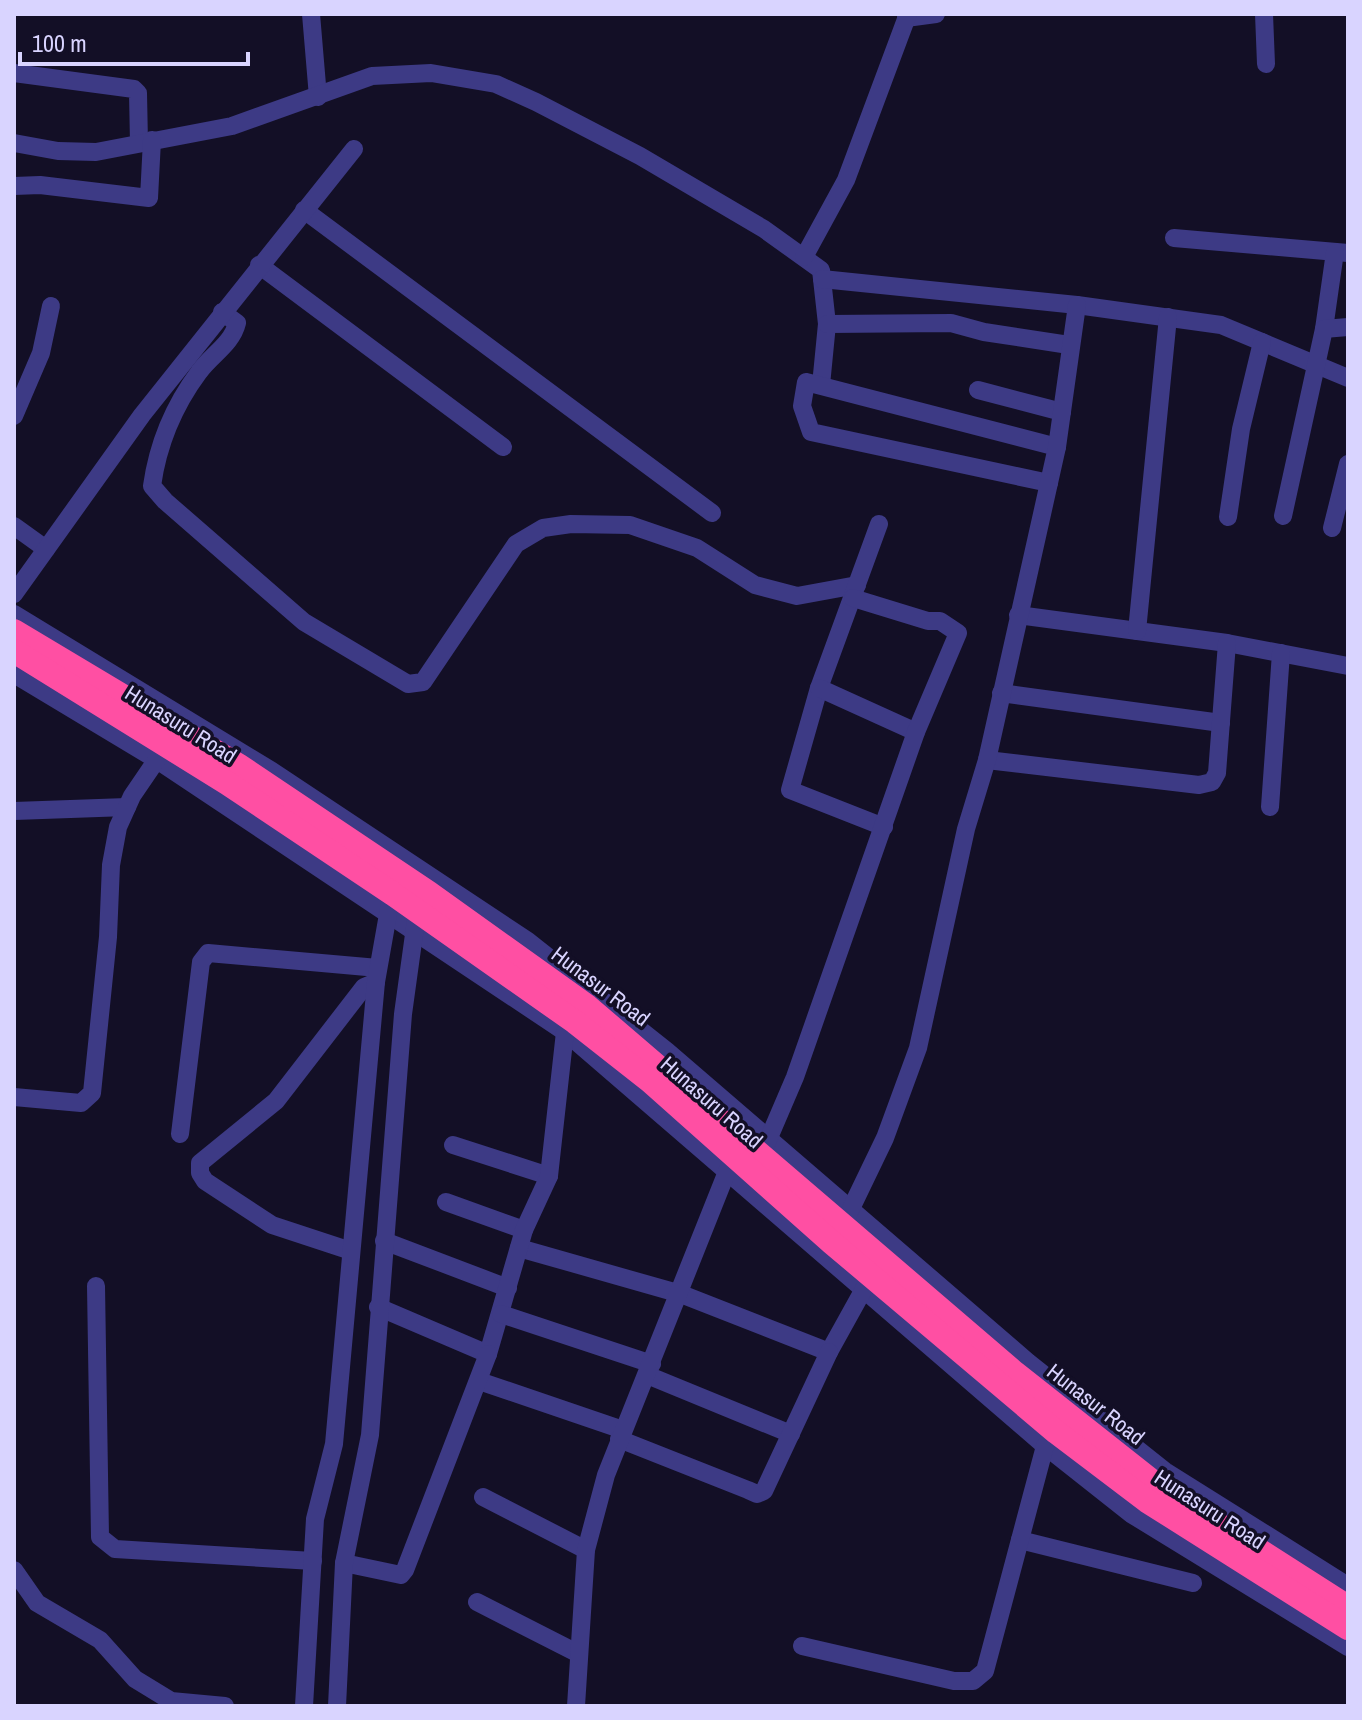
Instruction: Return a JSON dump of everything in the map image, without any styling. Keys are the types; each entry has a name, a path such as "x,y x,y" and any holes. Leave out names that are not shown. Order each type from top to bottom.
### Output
{"highway":[{"name":"Hunasur Road","path":"14,631 238,765 420,912 587,1006 749,1157 846,1219 1015,1373 1158,1486 1348,1607"},
{"name":"Hunasuru Road","path":"14,651 162,753 396,895"},
{"name":"Hunasuru Road","path":"420,912 570,1027 749,1157 867,1282 1051,1439 1348,1628"}],"street":[{"path":"311,14 318,97"},
{"path":"804,257 846,180 907,16 936,14"},
{"path":"1264,14 1266,64"},
{"path":"14,73 134,89 138,93 146,141 149,198 40,185 14,186"},
{"path":"14,143 58,151 96,152 232,126 372,76 431,73 496,84 640,156 764,229 821,270 827,324 821,385"},
{"path":"14,594 142,415 354,149"},
{"path":"304,210 712,513"},
{"path":"1174,238 1341,253 1283,516"},
{"path":"259,265 503,447"},
{"path":"822,279 1077,305 1221,325 1348,378"},
{"path":"1077,305 1057,447 987,760 966,829 918,1048 885,1138 846,1219 1165,1471 1348,1586"},
{"path":"14,416 41,353 51,306"},
{"path":"222,312 237,323 234,335 200,370 172,415 158,449 152,486 165,501 304,622 408,684 423,682 516,544 543,528 571,524 630,525 697,548 755,585 797,596 855,591 928,621 940,621 958,633 916,732 884,827 749,1157 681,1294 621,1434 586,1550 576,1706"},
{"path":"1137,631 1168,317"},
{"path":"827,324 951,323 984,332 1069,345"},
{"path":"1324,329 1348,327"},
{"path":"1228,517 1241,429 1262,342"},
{"path":"1049,483 811,432 802,406 806,382 1057,447"},
{"path":"978,390 1062,412"},
{"path":"1332,528 1348,464"},
{"path":"879,524 819,688 790,790 884,827"},
{"path":"14,526 46,549"},
{"path":"14,614 272,771 528,941 667,1051 749,1157"},
{"path":"1018,615 1227,643 1348,666"},
{"path":"987,760 1199,785 1212,782 1217,773 1227,643"},
{"path":"1270,807 1281,653"},
{"path":"14,674 162,753 127,807 118,827 111,865 108,937 92,1093 81,1103 14,1097"},
{"path":"819,688 916,732"},
{"path":"1001,693 1221,723"},
{"path":"14,811 127,807"},
{"path":"304,1706 315,1519 334,1444 377,975 396,895 420,912 403,1014 370,1435 344,1563 337,1706"},
{"path":"180,1134 201,962 208,953 377,975"},
{"path":"351,1251 272,1225 205,1181 200,1173 200,1163 276,1101 364,987 377,975"},
{"path":"344,1563 401,1575 405,1570 479,1381 522,1239 549,1176 570,1027"},
{"path":"453,1145 549,1176"},
{"path":"446,1202 522,1239 681,1294 829,1352"},
{"path":"384,1241 508,1288"},
{"path":"479,1381 621,1434 757,1494 764,1491 829,1352 867,1282"},
{"path":"96,1286 100,1537 115,1549 313,1561"},
{"path":"378,1307 488,1354"},
{"path":"501,1314 649,1370 791,1434"},
{"path":"802,1646 954,1681 973,1681 985,1671 1051,1439 1131,1514 1348,1647"},
{"path":"483,1497 586,1550"},
{"path":"1020,1540 1193,1583"},
{"path":"14,1570 37,1603 100,1640 135,1679 171,1701 225,1706"},
{"path":"477,1602 579,1654"}]}
